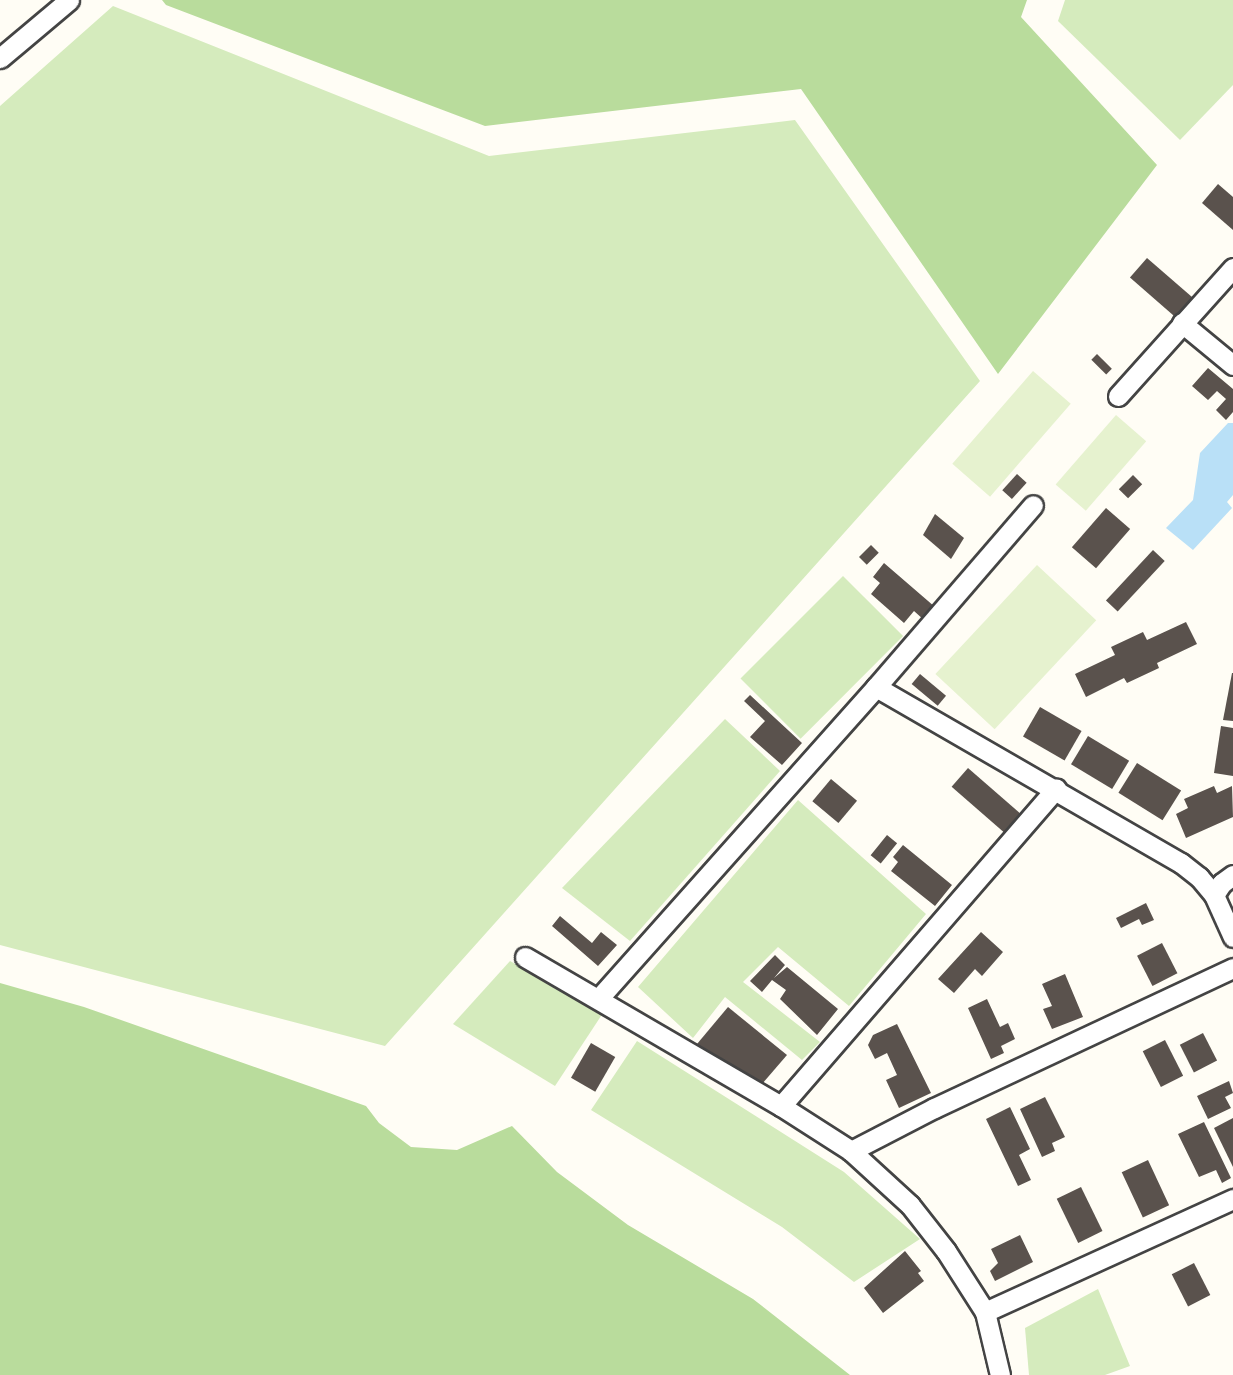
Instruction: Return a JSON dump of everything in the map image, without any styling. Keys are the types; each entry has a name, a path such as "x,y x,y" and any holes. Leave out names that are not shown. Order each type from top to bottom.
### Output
{"street":[{"path":"0,58 69,0"},
{"path":"1118,396 1233,268"},
{"path":"1182,323 1233,365"},
{"path":"599,998 876,687 1033,505"},
{"path":"876,687 1056,788 1181,863 1199,877 1214,895 1233,937"},
{"path":"781,1106 1056,788"},
{"path":"1214,895 1222,883 1233,875"},
{"path":"525,957 781,1106 851,1151 910,1205 946,1251 985,1312 1000,1375"},
{"path":"851,1151 933,1108 1233,968"},
{"path":"985,1312 1233,1199"}],"green space":[{"path":"162,0 1027,0 1021,17 1157,165 998,374 801,89 485,126 166,5"},
{"path":"1065,0 1233,0 1233,85 1180,140 1058,21"},
{"path":"113,6 489,156 795,120 980,381 385,1046 0,945 0,106"},
{"path":"1033,371 1071,404 990,497 952,464"},
{"path":"1116,415 1146,441 1086,511 1056,484"},
{"path":"1037,565 1096,620 995,729 935,674"},
{"path":"843,576 903,636 801,739 740,679"},
{"path":"725,719 780,771 630,941 562,888"},
{"path":"798,800 926,914 849,1006 778,947 743,982 820,1042 802,1060 725,997 693,1038 638,987"},
{"path":"510,961 603,1013 555,1086 453,1024"},
{"path":"0,983 84,1007 366,1106 379,1123 411,1147 457,1150 512,1126 557,1172 628,1225 753,1299 850,1375 0,1375"},
{"path":"637,1041 844,1172 920,1239 854,1282 782,1227 591,1110"},
{"path":"1098,1289 1130,1366 1105,1375 1029,1375 1025,1328"}],"water":[{"path":"1228,423 1233,423 1233,495 1227,502 1232,508 1193,550 1166,528 1193,500 1200,453"}],"building":[{"path":"1218,184 1233,197 1233,230 1202,203"},
{"path":"1147,258 1192,297 1175,317 1130,278"},
{"path":"1097,354 1112,369 1106,375 1091,360"},
{"path":"1208,368 1233,389 1233,412 1226,420 1216,410 1226,399 1217,391 1208,400 1192,386"},
{"path":"1017,474 1027,483 1012,499 1002,490"},
{"path":"1133,475 1142,484 1128,498 1119,489"},
{"path":"1106,508 1130,529 1096,568 1072,547"},
{"path":"935,514 964,538 951,559 923,535"},
{"path":"871,545 879,553 867,565 859,557"},
{"path":"1153,550 1165,561 1118,611 1106,600"},
{"path":"884,563 935,607 924,620 914,611 904,623 871,594 880,583 873,577"},
{"path":"1186,622 1197,644 1157,663 1159,668 1127,683 1124,678 1086,697 1075,674 1115,655 1111,647 1143,632 1147,640"},
{"path":"1233,673 1233,721 1223,720"},
{"path":"920,674 946,696 938,706 912,684"},
{"path":"750,695 802,743 782,765 750,737 765,721 744,701"},
{"path":"1040,707 1082,731 1065,760 1023,736"},
{"path":"1221,726 1233,728 1233,776 1214,773"},
{"path":"1088,736 1129,761 1112,789 1071,764"},
{"path":"1137,763 1181,791 1163,820 1118,793"},
{"path":"968,768 1021,814 1004,833 952,787"},
{"path":"831,779 857,801 838,823 812,801"},
{"path":"1214,786 1217,793 1232,786 1233,817 1186,838 1176,814 1188,808 1184,799"},
{"path":"887,835 897,843 881,863 871,855"},
{"path":"903,845 952,885 935,906 891,871 898,862 893,857"},
{"path":"1146,903 1154,920 1142,925 1139,919 1121,928 1116,918"},
{"path":"560,916 592,943 601,932 617,945 598,966 552,926"},
{"path":"981,932 1003,952 982,976 975,969 954,993 938,979"},
{"path":"1162,943 1177,973 1152,986 1137,956"},
{"path":"775,955 785,965 774,978 787,967 838,1009 817,1035 780,999 786,990 772,980 762,992 750,981"},
{"path":"1065,974 1083,1017 1052,1029 1043,1009 1052,1006 1042,984"},
{"path":"987,999 1000,1027 1008,1023 1015,1039 1001,1046 1004,1053 991,1059 968,1008"},
{"path":"728,1007 787,1055 762,1084 697,1044"},
{"path":"897,1024 931,1093 899,1108 886,1080 897,1075 887,1053 875,1059 868,1045 873,1035"},
{"path":"1203,1033 1217,1061 1194,1072 1180,1045"},
{"path":"1165,1040 1183,1076 1161,1087 1143,1051"},
{"path":"591,1043 615,1057 595,1092 571,1078"},
{"path":"1229,1081 1233,1093 1225,1097 1231,1108 1208,1119 1197,1096"},
{"path":"1045,1097 1065,1137 1052,1143 1055,1151 1042,1157 1020,1109"},
{"path":"1010,1107 1030,1149 1019,1155 1031,1180 1018,1186 986,1119"},
{"path":"1233,1118 1233,1167 1214,1128"},
{"path":"1204,1122 1231,1178 1222,1183 1216,1170 1199,1177 1178,1134"},
{"path":"1148,1160 1169,1205 1143,1218 1122,1172"},
{"path":"1081,1187 1102,1231 1078,1243 1057,1199"},
{"path":"1020,1235 1033,1262 995,1281 990,1271 998,1263 991,1249"},
{"path":"905,1251 921,1271 918,1273 924,1281 883,1313 864,1288"},
{"path":"1194,1263 1210,1295 1188,1306 1172,1274"}]}
